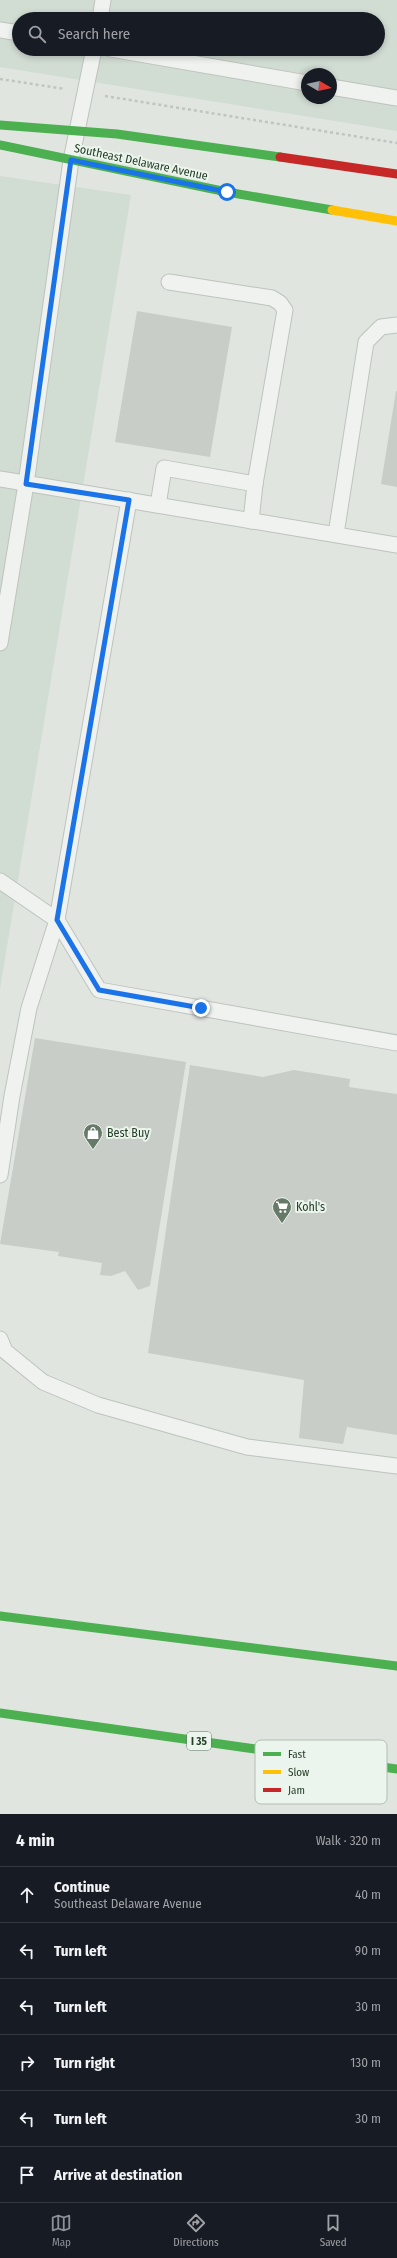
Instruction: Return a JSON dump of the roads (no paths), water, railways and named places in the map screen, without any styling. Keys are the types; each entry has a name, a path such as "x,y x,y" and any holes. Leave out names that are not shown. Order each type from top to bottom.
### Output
{"main road":[{"name":"Southeast Delaware Avenue","path":"0,125 117,134 397,174"},
{"name":"Southeast Delaware Avenue","path":"0,145 227,192 397,221"},
{"path":"0,1616 397,1666"},
{"name":"I 35","path":"0,1713 255,1749"},
{"name":"I 35","path":"387,1768 397,1769"}],"lane":[{"path":"101,12 103,0"},
{"path":"0,30 12,32"},
{"path":"0,643 26,484 71,160 93,56"},
{"path":"151,56 301,82"},
{"path":"337,88 397,98"},
{"path":"169,282 272,298 280,303 285,310 251,521"},
{"path":"336,534 366,342 381,327 397,325"},
{"path":"158,505 164,468 256,484"},
{"path":"0,479 397,544"},
{"path":"0,1174 12,1096 29,1008 57,920 129,500"},
{"path":"0,881 57,920 99,990 397,1043"},
{"path":"0,1339 5,1352 43,1382 98,1405 247,1447 397,1466"}],"place":[{"name":"Best Buy","path":"93,1150"},
{"name":"Kohl's","path":"282,1224"}]}
